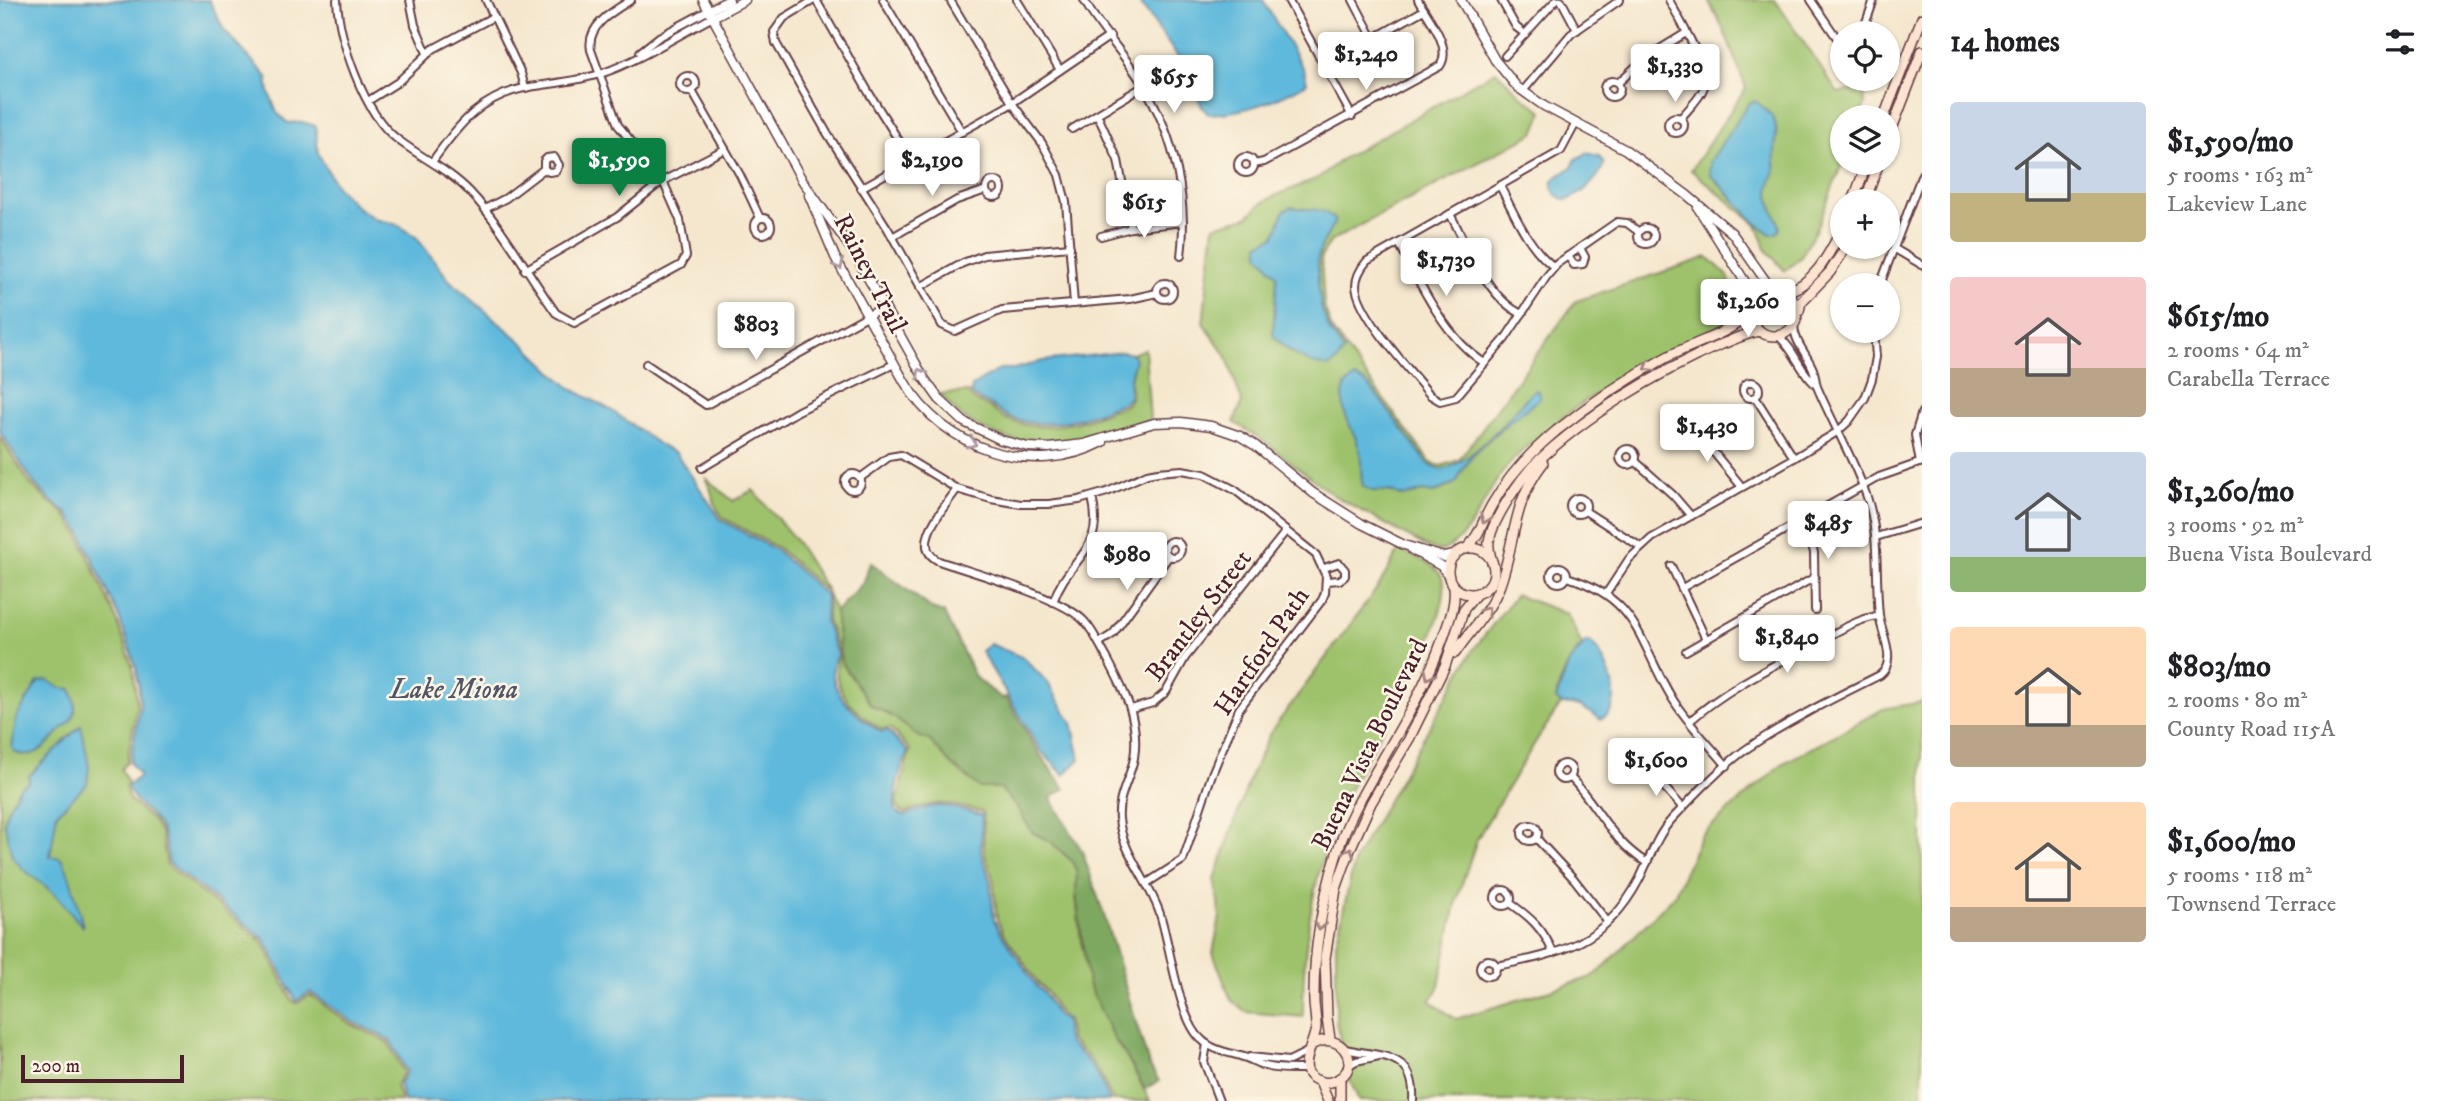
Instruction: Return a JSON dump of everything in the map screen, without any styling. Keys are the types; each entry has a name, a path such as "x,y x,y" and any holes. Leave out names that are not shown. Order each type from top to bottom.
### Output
{"main road":[{"path":"1889,105 1922,18"},
{"path":"1900,108 1922,51"},
{"path":"1830,252 1814,274 1801,286 1785,292 1772,290 1761,294 1738,324 1651,366 1602,397 1554,433 1513,473 1490,508 1474,541 1455,555 1449,568 1454,587 1469,594 1477,593 1490,584 1494,569 1489,540 1496,522 1534,465 1558,444 1613,404 1704,352 1743,335 1760,331 1778,335 1790,330 1796,321 1801,302 1830,272 1838,259"},
{"path":"1785,292 1795,302 1796,321"},
{"path":"1752,308 1752,319 1760,331"},
{"path":"1446,666 1486,611 1499,588 1507,564 1516,514 1524,492 1558,444"},
{"path":"1466,549 1479,550 1492,562"},
{"name":"Buena Vista Boulevard","path":"1310,1048 1316,1025 1313,996 1316,947 1325,897 1338,849 1360,797 1393,743 1434,663 1452,614 1454,587"},
{"name":"Buena Vista Boulevard","path":"1330,1040 1326,1018 1325,958 1336,889 1371,803 1409,739 1446,666 1464,609 1477,593"},
{"path":"1321,1040 1330,1040 1338,1042 1345,1049 1348,1066 1340,1078 1331,1083 1320,1082 1312,1077 1305,1060 1310,1048 1321,1040"},
{"path":"1340,1078 1340,1101"},
{"path":"1320,1082 1328,1101"}],"street":[{"path":"337,0 340,31 376,116 395,138 466,188 485,209 556,313 574,323 681,265 687,250 680,220 663,181 618,125 591,50 590,37 597,26 631,0"},
{"path":"410,0 415,25 427,53"},
{"path":"486,0 521,73 525,88"},
{"path":"703,0 802,180"},
{"path":"711,14 729,0"},
{"path":"432,162 458,125 494,98 525,88 601,74 634,58 659,37 745,0"},
{"path":"911,160 815,0 779,22 774,37 821,123 892,237 942,325 955,331 1002,310 1130,299 1157,293"},
{"path":"883,0 962,132"},
{"path":"950,0 1012,103 1042,143 1059,174 1066,202 1074,304"},
{"path":"1017,0 1060,70"},
{"path":"1084,0 1144,86 1161,119 1180,187 1183,222 1181,256"},
{"path":"1288,0 1352,116"},
{"path":"1353,0 1373,38"},
{"path":"1254,164 1264,162 1352,116 1443,63 1444,49 1418,0"},
{"path":"1461,0 1495,60 1523,91 1544,106 1626,150 1687,195 1732,233 1772,290"},
{"path":"1501,0 1516,27 1525,33"},
{"path":"1505,56 1558,0 1577,30"},
{"path":"1523,91 1559,46 1620,0"},
{"path":"1669,0 1706,81 1703,90 1680,119"},
{"path":"1811,0 1830,28"},
{"path":"1866,21 1874,0"},
{"path":"1324,66 1424,10"},
{"path":"368,101 398,82 427,53 493,17"},
{"path":"1618,83 1645,58 1686,33"},
{"path":"862,188 1012,103 1110,36"},
{"path":"1072,129 1144,86"},
{"path":"692,91 760,218"},
{"path":"1097,114 1113,146 1122,174 1131,228"},
{"path":"1576,123 1561,150 1367,261 1360,268 1356,285 1367,315 1430,395 1440,401 1456,397 1505,340 1554,267 1617,222 1627,223 1639,232"},
{"path":"525,270 617,217 663,181 725,149"},
{"path":"485,209 514,192 544,169"},
{"path":"1900,234 1922,174"},
{"name":"Rainey Trail","path":"802,180 853,253 932,390 946,407 974,428 1001,440 1039,448 1072,446 1162,422 1189,422 1222,429 1256,446 1313,493 1441,566 1449,576"},
{"name":"Rainey Trail","path":"802,180 835,257 914,398 933,418 961,438 988,451 1016,457 1051,457 1088,449 1107,438"},
{"path":"1500,186 1528,238 1554,267"},
{"path":"892,237 957,200 986,190"},
{"path":"1687,195 1702,213 1749,288 1752,308"},
{"path":"1914,196 1922,199"},
{"path":"1450,214 1489,284 1506,305 1522,314"},
{"path":"1101,236 1131,228 1183,222"},
{"path":"1399,243 1414,274 1450,329 1468,350 1485,363"},
{"path":"920,287 963,263 984,256 1070,247"},
{"path":"1568,256 1574,265 1583,264 1586,257 1580,248"},
{"path":"1900,251 1922,265"},
{"path":"646,364 706,405 885,306"},
{"path":"1496,966 1579,944 1607,921 1632,891 1667,825 1727,766 1766,737 1884,672 1887,667 1888,656 1879,616 1876,537 1872,515 1863,486 1816,385 1812,366 1795,337 1796,321"},
{"path":"1778,335 1786,342 1807,378 1816,385"},
{"path":"1606,594 1620,571 1641,547 1837,432 1856,414 1869,389 1876,358 1875,343"},
{"path":"702,468 798,411 894,364"},
{"path":"1755,397 1794,457"},
{"path":"1682,587 1885,474 1921,463 1914,435 1922,412"},
{"path":"1693,427 1742,487"},
{"name":"Hartford Path","path":"860,478 889,457 901,455 957,489 1021,504 1058,504 1092,497 1147,474 1171,470 1194,472 1227,484 1309,548 1324,568 1325,593 1318,607 1239,709 1212,774 1183,860 1147,883"},
{"path":"1636,461 1673,495 1690,516"},
{"path":"957,489 929,532 926,545 930,555 1053,602 1077,614 1099,643 1124,689 1135,733 1134,757 1122,795 1119,820 1123,839 1147,883 1162,920 1188,1018 1197,1035 1207,1044 1267,1067 1283,1070 1307,1069"},
{"path":"1053,602 1059,585 1092,540 1097,519 1092,497"},
{"path":"1585,511 1641,547"},
{"path":"1806,519 1812,539 1815,610"},
{"path":"1876,537 1922,523"},
{"name":"Brantley Street","path":"1131,709 1153,703 1166,692 1185,658 1286,531"},
{"name":"Rainey Trail","path":"1404,545 1444,556 1455,555"},
{"path":"1099,643 1112,634 1169,556"},
{"name":"Hartford Path","path":"1324,568 1339,563 1345,570 1345,576 1340,580 1326,581"},
{"path":"1671,566 1706,639"},
{"path":"1567,577 1589,584 1606,594 1632,619 1670,695 1727,766"},
{"path":"1686,651 1815,577"},
{"path":"1690,721 1715,701 1793,656 1855,623 1879,616"},
{"path":"1648,769 1684,808"},
{"path":"1570,777 1614,837 1647,863"},
{"path":"1537,839 1574,879 1607,921"},
{"path":"1510,903 1538,925 1553,953"},
{"path":"1207,1044 1204,1062 1219,1101"},
{"path":"1244,1057 1289,1061 1310,1048"},
{"path":"1345,1049 1382,1055 1402,1064 1410,1075 1413,1101"},
{"path":"1348,1066 1356,1061 1382,1055"}],"green space":[{"path":"1708,0 1775,0 1830,81 1830,91 1863,91 1865,105 1830,105 1830,175 1838,175 1818,225 1801,257 1785,271 1767,251 1757,225 1691,170 1746,88 1722,26"},
{"path":"1496,71 1524,98 1543,111 1534,133 1331,241 1321,257 1324,306 1332,330 1431,463 1441,466 1459,460 1576,301 1708,257 1728,276 1740,315 1619,380 1546,431 1502,473 1461,537 1441,551 1427,547 1333,495 1264,441 1234,422 1242,402 1226,355 1203,323 1214,226 1247,217 1263,202 1318,178 1342,159"},
{"path":"1145,349 1150,421 1087,440 1041,444 1010,439 967,420 939,394 968,392 974,400 1004,418 1019,423 1046,426 1073,423 1128,402 1132,396 1132,354"},
{"path":"0,437 30,483 64,513 77,531 116,618 133,668 137,706 127,762 121,769 128,783 125,787 129,799 154,822 161,834 167,865 263,942 293,1002 297,1003 310,995 349,1023 388,1042 404,1072 396,1085 401,1101 0,1101"},
{"path":"707,479 733,501 753,490 794,538 827,592 778,548 723,518 717,509"},
{"path":"1399,550 1426,562 1442,577 1442,605 1433,631 1403,693 1342,805 1323,856 1307,935 1303,1017 1246,1012 1231,1000 1213,953 1220,917 1215,879 1250,777 1270,733 1378,587"},
{"path":"870,562 934,610 944,613 975,677 1002,699 1006,697 1039,753 1065,789 1051,799 1082,851 1149,1065 1159,1081 1145,1089 1113,1037 1088,984 1076,895 1077,872 1072,861 1051,842 1032,832 1017,807 1000,788 980,788 950,763 929,740 918,736 895,718 871,705 841,662 835,612 864,582"},
{"path":"828,594 835,612 841,662 871,705 1000,788 1017,807 1032,832 1051,842 1072,861 1077,872 1076,895 1081,943 1113,1037 1150,1101 1113,1101 1100,1074 1070,1040 1067,1019 1059,1014 1048,993 1038,983 1003,932 997,919 993,879 984,852 983,812 944,804 926,805 904,813 899,810 896,802 910,750 890,728 882,730 862,716 840,689 836,666 839,654 827,620"},
{"path":"1516,595 1567,614 1582,645 1569,664 1560,685 1556,699 1561,704 1477,839 1457,899 1438,990 1430,1001 1456,1019 1589,978 1601,970 1674,896 1701,835 1782,764 1883,709 1922,702 1922,1101 1359,1101 1349,1078 1336,1022 1336,943 1355,859 1473,650"}],"water":[{"name":"Lake Miona","path":"0,0 209,0 224,30 267,77 277,113 288,123 302,122 316,126 318,153 336,186 357,207 375,219 398,225 416,237 450,281 572,389 611,410 661,446 676,453 721,520 776,550 826,595 825,621 837,655 833,678 837,689 862,718 881,732 887,730 908,752 896,789 896,812 904,816 926,808 943,806 982,815 981,852 990,880 994,920 1057,1016 1065,1020 1067,1041 1098,1075 1110,1101 404,1101 399,1084 407,1072 390,1040 351,1021 310,992 296,1001 265,940 169,863 161,830 130,792 127,786 140,776 130,762 140,706 139,689 136,667 119,617 79,529 66,512 33,482 0,432"},
{"path":"1138,0 1263,0 1304,70 1307,83 1259,105 1208,114 1202,107 1187,70"},
{"path":"1755,101 1773,118 1776,129 1775,168 1769,196 1780,229 1777,233 1770,234 1754,221 1710,174 1710,162 1749,103"},
{"path":"1587,153 1599,156 1604,164 1602,169 1583,191 1565,200 1552,188 1553,180 1572,167 1576,159"},
{"path":"1291,207 1321,211 1335,221 1318,257 1321,307 1330,331 1344,351 1329,367 1298,356 1273,335 1277,275 1259,254 1259,244 1275,236 1284,211"},
{"path":"1123,352 1132,354 1135,359 1129,397 1122,404 1075,420 1024,422 1008,417 976,399 971,393 972,386 1000,369"},
{"path":"1355,378 1372,389 1429,465 1441,470 1466,458 1478,448 1532,392 1536,390 1540,393 1540,398 1481,447 1462,470 1457,482 1434,493 1422,491 1404,497 1388,491 1372,491 1363,486 1358,443 1343,405 1345,386"},
{"path":"1586,642 1596,648 1612,682 1613,705 1609,714 1600,719 1580,706 1561,704 1556,699 1569,662"},
{"path":"990,644 1024,658 1048,683 1072,723 1080,759 1064,775 1041,751 981,651"},
{"path":"48,680 60,688 71,689 75,707 73,717 46,746 35,753 28,755 14,752 12,748 16,718 38,682"},
{"path":"81,725 89,766 87,784 57,813 50,857 60,858 67,870 83,927 55,894 22,868 12,856 4,822 7,810 20,787 29,782 29,776"}]}
